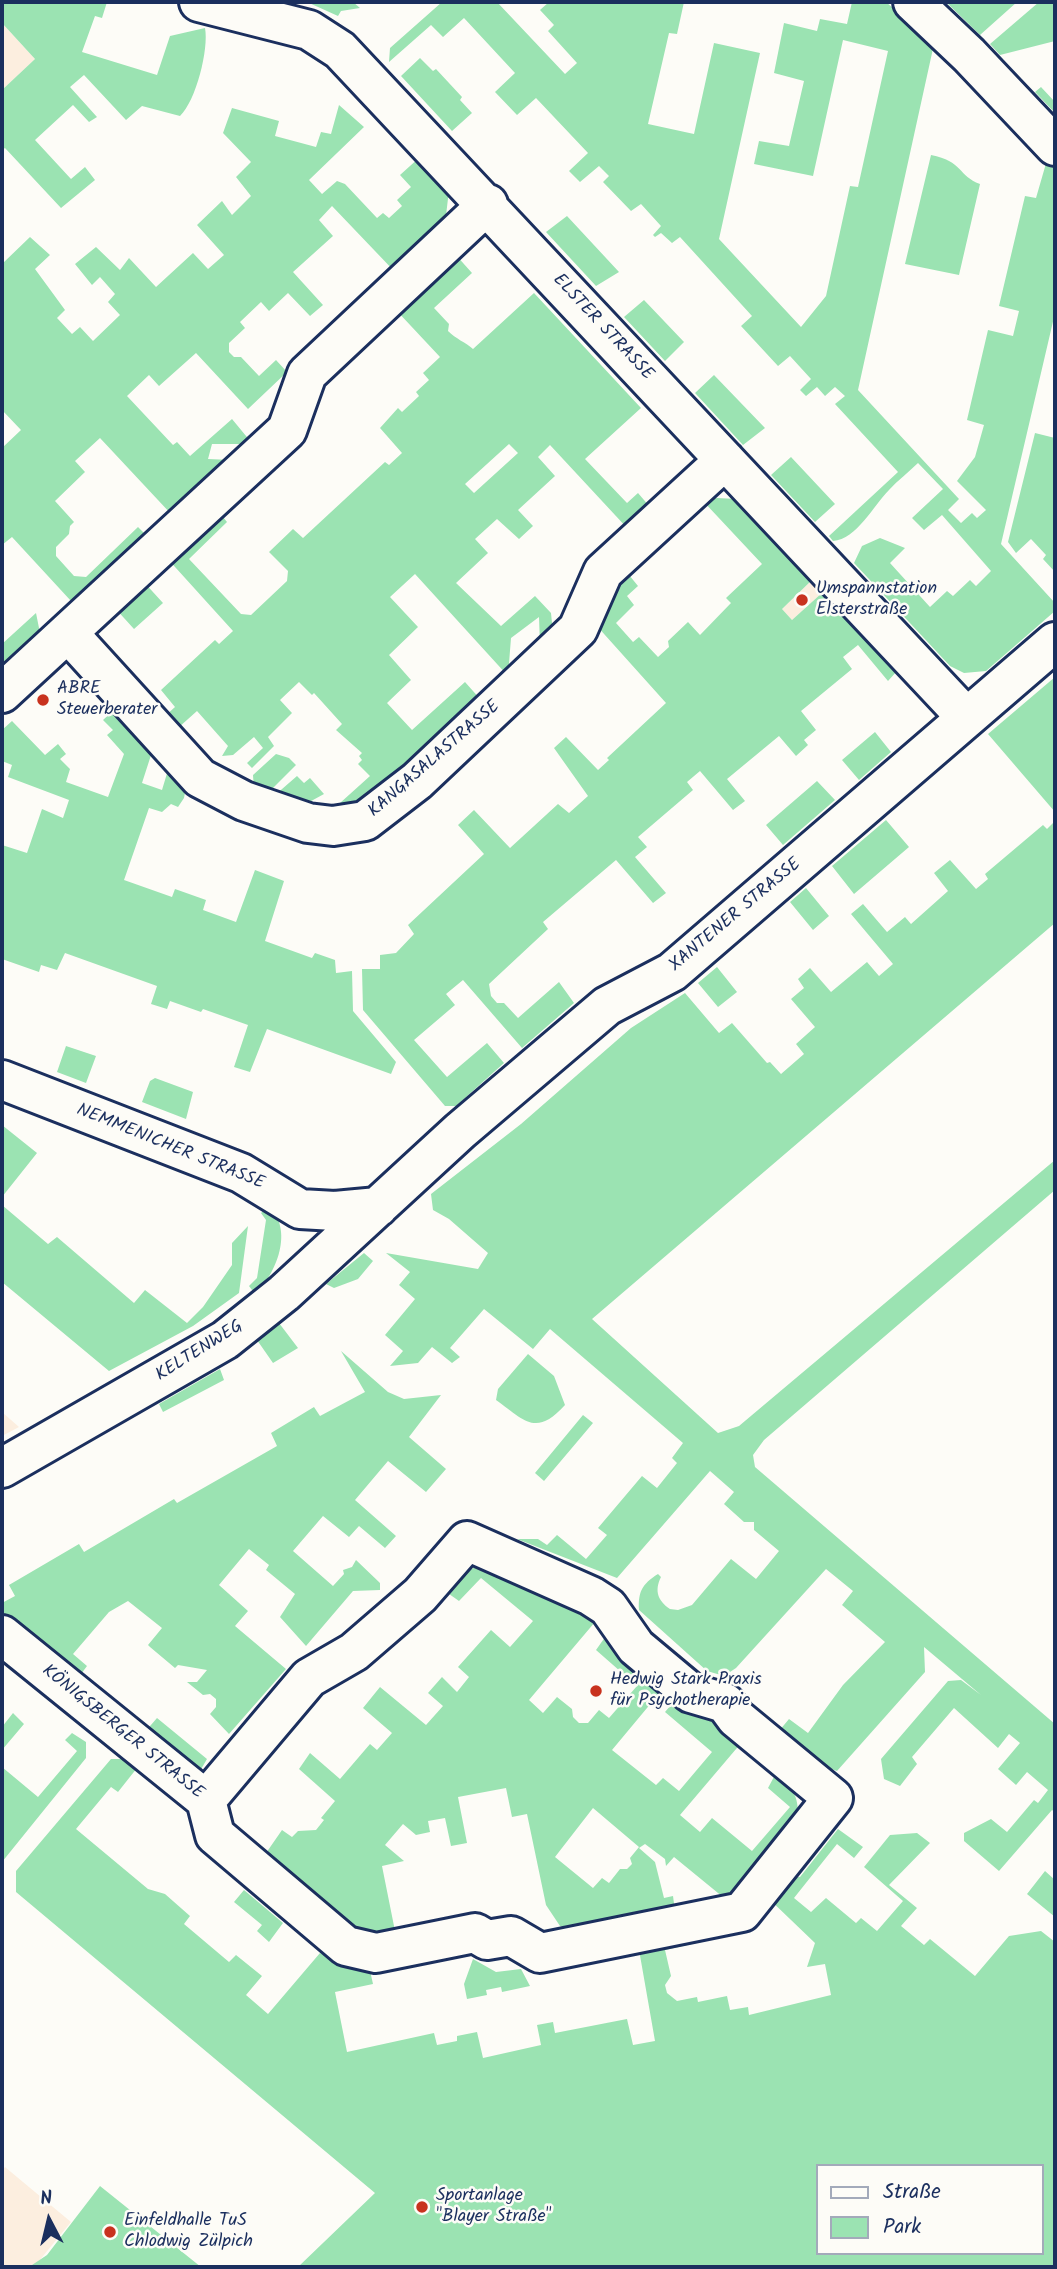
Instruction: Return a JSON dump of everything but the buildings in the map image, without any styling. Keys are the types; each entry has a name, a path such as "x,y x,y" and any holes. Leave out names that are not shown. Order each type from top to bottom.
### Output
{"street":[{"name":"ELSTER STRASSE","path":"199,2 276,20 326,39 353,62 966,717"},
{"path":"913,2 970,55 1055,146"},
{"path":"2,693 287,430 307,374 488,204"},
{"name":"KANGASALASTRASSE","path":"68,633 201,778 244,801 308,823 333,826 365,821 381,813 417,781 578,629 603,572 724,460"},
{"name":"XANTENER STRASSE","path":"378,1207 607,1006 672,972 1055,642"},
{"name":"NEMMENICHER STRASSE","path":"2,1080 241,1173 300,1209 335,1211 378,1207"},
{"name":"KELTENWEG","path":"2,1468 225,1340 284,1293 378,1207"},
{"name":"KÖNIGSBERGER STRASSE","path":"2,1635 206,1800 215,1835 346,1946 376,1953 475,1933 487,1940 511,1936 540,1953 742,1912 833,1798 736,1718 725,1703 691,1693 636,1647 608,1606 467,1541 420,1595 354,1652 309,1678 206,1800"}],"shaded area":[{"path":"2,23 35,59 2,90"},
{"path":"812,580 823,592 792,620 782,609"},
{"path":"2,1412 19,1427 2,1436"},
{"path":"5,2167 71,2222 34,2267 2,2267 2,2171"}],"green space":[{"path":"2,2 107,2 102,18 95,16 82,52 157,75 170,36 205,28 205,48 200,74 191,99 180,116 142,106 126,120 84,75 70,87 97,117 89,122 73,105 35,140 71,179 85,167 95,180 61,208 5,148 2,150 2,90 35,59 2,23"},
{"path":"307,2 353,2 360,8 341,11 338,16"},
{"path":"442,2 497,2 565,74 577,63 548,31 554,25 540,10 549,2 684,2 677,34 669,33 648,124 694,134 714,43 760,53 719,239 801,327 826,296 850,186 858,187 888,51 843,40 813,176 754,164 759,141 789,146 804,81 774,73 784,23 817,31 820,19 847,24 852,2 886,2 934,44 858,390 959,499 948,510 961,523 972,513 977,518 986,510 957,481 975,457 984,425 967,420 988,330 1013,336 1019,311 999,306 1025,196 1036,198 1047,160 1055,168 1055,313 1001,544 1055,603 1055,611 986,671 964,673 950,666 854,563 862,546 880,538 905,548 890,563 930,607 947,591 953,596 970,580 976,586 991,571 942,515 924,530 912,518 943,489 918,463 889,490 857,528 842,539 833,541 829,536 898,472 835,404 845,396 835,387 825,396 817,387 806,396 800,390 811,379 790,356 778,366 741,326 752,316 680,237 672,243 661,233 655,237 653,235 661,226 641,204 631,211 603,182 609,176 599,166 580,182 569,171 588,153 536,98 517,115 495,92 515,73 464,18 443,37 431,25 389,62 390,48"},
{"path":"946,2 1017,2 980,35"},
{"path":"1039,2 1055,2 1055,41 1000,55 990,44"},
{"path":"420,58 433,71 436,69 462,97 460,100 472,113 452,131 401,76"},
{"path":"1041,87 1055,102 1055,113 1035,92"},
{"path":"339,105 364,127 309,180 322,194 337,181 345,184 377,218 383,213 389,218 402,206 397,200 411,187 400,175 420,157 449,190 445,224 396,273 332,206 319,220 333,236 293,272 323,305 310,316 288,293 269,311 261,302 240,322 245,328 229,343 229,352 234,357 241,357 259,376 276,360 287,372 248,409 196,353 159,386 149,375 127,396 173,445 177,442 190,456 232,419 251,442 212,444 208,459 231,460 172,515 100,438 75,461 85,472 55,501 74,522 70,526 69,534 56,547 56,556 74,576 86,577 138,527 148,537 79,604 71,601 12,537 2,545 2,448 21,430 2,410 2,264 30,237 50,255 35,269 65,310 57,318 72,334 80,327 93,341 120,315 108,302 115,294 100,277 92,285 75,264 96,247 120,270 129,258 156,287 193,253 208,269 224,255 197,225 222,201 232,215 251,196 236,177 251,162 223,133 232,108 279,121 275,136 316,147 321,132 331,134"},
{"path":"931,155 949,161 980,184 959,275 905,264"},
{"path":"567,216 619,272 596,286 546,232"},
{"path":"455,254 472,273 434,308 449,324 448,331 473,349 534,293 641,408 585,459 627,503 638,493 650,507 628,529 550,445 538,457 555,476 518,510 533,526 519,539 497,519 475,539 488,553 456,583 501,626 535,596 551,613 553,633 540,645 539,617 511,638 508,676 415,574 390,597 418,627 389,655 411,680 387,703 412,730 465,682 481,700 383,792 340,810 340,803 370,776 358,764 362,760 359,756 362,753 336,730 342,724 314,693 312,695 299,682 280,700 292,713 268,737 274,746 252,768 247,763 263,748 254,737 233,755 222,756 228,746 197,711 178,728 164,717 175,707 161,690 215,640 219,644 233,631 166,557 218,511 227,522 189,559 241,614 251,615 287,581 288,571 269,552 293,529 303,538 385,462 389,465 402,453 380,428 398,408 402,412 419,396 416,392 429,380 423,373 440,357 396,310","holes":["509,444 518,453 474,493 465,484"]},
{"path":"644,300 684,342 665,361 624,317"},
{"path":"714,375 765,428 743,445 695,393"},
{"path":"1035,433 1055,438 1055,572 1043,559 1046,555 1031,539 1016,553 1008,542"},
{"path":"791,457 835,504 815,522 771,475"},
{"path":"717,498 737,499 812,580 782,609 792,620 823,592 897,671 888,681 858,645 843,657 852,669 801,711 816,730 804,740 808,745 796,756 779,736 727,779 745,801 733,810 700,771 687,782 693,790 638,837 647,847 635,857 666,893 653,903 616,860 543,922 548,929 489,984 491,996 497,1003 504,1003 518,1018 559,982 574,1003 522,1048 463,980 446,994 455,1005 414,1040 447,1077 487,1043 504,1063 456,1106 445,1106 363,1010 362,969 380,969 380,955 396,953 414,934 408,925 484,854 458,825 474,810 510,848 558,804 569,813 588,796 554,748 566,737 598,770 609,760 607,758 666,703 596,625 625,570 638,586 627,596 634,605 616,623 633,642 639,637 658,657 669,647 668,641 688,622 700,635 731,603 726,598 762,564 703,501"},
{"path":"142,580 163,603 134,629 114,607"},
{"path":"36,613 41,638 2,671 2,644"},
{"path":"1055,677 1055,812 988,734"},
{"path":"116,708 152,752 142,783 162,790 168,770 187,782 184,798 178,807 171,804 162,812 149,808 124,880 172,897 175,889 206,900 203,910 236,922 255,870 284,881 265,941 312,958 315,953 335,960 336,973 352,971 353,1011 396,1062 391,1074 267,1029 250,1072 234,1067 248,1025 170,1001 167,1009 151,1004 157,986 65,953 57,970 41,965 39,972 2,959 2,845 27,853 42,809 63,818 69,800 8,777 12,765 2,761 2,730 12,721 45,755 58,744 66,754 60,759 70,769 66,782 108,797 124,754 107,735 113,730 103,720"},
{"path":"875,732 891,752 859,780 842,760"},
{"path":"276,754 289,758 296,765 268,793 254,790 253,775"},
{"path":"297,776 304,783 310,778 324,794 302,806 274,796"},
{"path":"817,781 835,800 783,845 766,825"},
{"path":"886,820 909,847 854,894 832,866"},
{"path":"1055,821 1055,923 592,1319 718,1433 739,1426 1055,1160 1055,1190 764,1440 753,1455 755,1467 1055,1724 1055,1812 1052,1810 999,1871 964,1841 964,1833 991,1819 1007,1832 1034,1800 1038,1803 1048,1790 1027,1772 1016,1785 998,1769 1020,1743 1009,1734 998,1748 954,1708 912,1757 917,1764 900,1786 884,1779 881,1759 948,1681 961,1680 981,1695 924,1647 925,1672 837,1771 811,1761 779,1731 789,1719 808,1733 843,1685 885,1642 842,1605 853,1591 826,1569 736,1668 724,1676 707,1671 639,1610 642,1589 658,1574 661,1577 658,1587 660,1599 670,1609 678,1610 692,1605 731,1559 756,1579 779,1551 754,1530 754,1522 744,1522 724,1504 734,1492 710,1471 617,1578 517,1539 538,1539 547,1545 557,1535 586,1559 607,1535 598,1528 642,1476 657,1488 677,1463 672,1458 683,1443 550,1329 533,1349 484,1309 450,1348 460,1357 452,1363 432,1347 418,1363 390,1366 403,1351 385,1335 415,1299 399,1285 410,1272 386,1253 478,1269 488,1253 449,1219 433,1210 431,1194 521,1124 631,1028 685,993 719,1033 732,1023 767,1063 770,1062 781,1074 804,1054 796,1044 815,1027 791,999 804,988 798,979 810,968 831,992 867,962 879,976 893,964 851,914 863,904 887,932 905,917 911,924 948,891 934,873 950,860 976,889 988,879 985,874 1043,825 1047,829"},
{"path":"806,888 829,916 813,930 790,902"},
{"path":"717,967 737,992 718,1007 698,983"},
{"path":"66,1046 96,1056 86,1083 57,1072"},
{"path":"155,1078 193,1092 186,1119 142,1102 150,1081"},
{"path":"2,1125 37,1153 2,1197"},
{"path":"2,1205 48,1244 57,1237 134,1303 145,1290 187,1323 203,1307 232,1265 232,1243 248,1226 239,1293 193,1326 109,1371 2,1282"},
{"path":"268,1206 280,1227 280,1252 270,1275 255,1294 249,1286 257,1278 266,1220 261,1213"},
{"path":"364,1253 373,1261 358,1279 334,1288 326,1284"},
{"path":"279,1323 298,1348 273,1363 257,1340"},
{"path":"341,1351 388,1392 404,1399 441,1395 409,1437 446,1469 426,1492 388,1461 355,1500 396,1536 385,1548 359,1526 349,1537 323,1516 293,1551 333,1586 344,1574 343,1570 352,1567 356,1560 380,1583 380,1590 353,1591 306,1646 280,1617 295,1594 266,1570 269,1565 249,1549 219,1585 248,1611 235,1626 286,1669 229,1734 210,1714 216,1707 216,1699 210,1694 203,1695 187,1682 197,1682 207,1670 178,1665 175,1668 150,1647 148,1645 162,1628 128,1601 109,1612 73,1654 87,1666 78,1678 2,1613 2,1603 15,1596 9,1585 79,1544 84,1552 174,1499 177,1503 277,1446 271,1433 314,1407 320,1416 365,1392"},
{"path":"528,1354 554,1376 565,1405 546,1421 538,1423 523,1419 496,1400 498,1389"},
{"path":"220,1369 224,1380 163,1412 159,1404"},
{"path":"583,1415 593,1423 544,1481 535,1473"},
{"path":"476,1567 490,1567 507,1579 595,1622 529,1700 543,1713 557,1697 572,1709 573,1717 579,1723 588,1723 599,1710 609,1718 637,1686 596,1650 608,1633 662,1690 612,1750 656,1785 663,1778 679,1791 712,1752 665,1712 676,1699 708,1714 742,1742 680,1815 700,1832 712,1818 752,1851 790,1807 768,1788 775,1775 789,1787 797,1801 798,1814 729,1902 674,1857 666,1866 665,1859 645,1844 639,1848 655,1862 664,1898 673,1896 675,1911 570,1930 560,1926 546,1905 527,1814 512,1817 506,1788 458,1797 467,1843 451,1846 445,1818 428,1821 430,1832 416,1835 403,1824 385,1845 404,1861 382,1866 395,1931 359,1933 264,1856 282,1830 292,1837 298,1831 316,1830 324,1820 321,1818 335,1801 299,1769 310,1753 340,1779 370,1744 377,1750 392,1733 363,1708 380,1687 426,1725 443,1706 428,1693 442,1677 457,1692 469,1677 458,1667 491,1630 510,1647 533,1621 481,1578 459,1601 442,1589 461,1573","holes":["593,1808 639,1847 630,1858 632,1864 627,1869 620,1869 609,1883 602,1878 593,1888 555,1857"]},
{"path":"13,1713 24,1724 2,1750 2,1727"},
{"path":"157,1718 207,1759 200,1771 144,1733"},
{"path":"72,1733 86,1742 86,1758 2,1862 2,1767 38,1797 77,1751 65,1740"},
{"path":"111,1759 127,1759 137,1768 118,1792 111,1787 76,1829 148,1889 165,1894 190,1916 184,1924 229,1962 236,1955 262,1976 246,1995 268,2014 320,1953 340,1963 369,1966 373,1984 335,1992 347,2052 434,2033 437,2045 457,2041 457,2036 477,2032 483,2058 541,2045 537,2025 553,2022 555,2033 627,2019 633,2045 655,2041 638,1944 705,1932 715,1939 665,1950 671,1976 665,1985 667,1993 677,2001 697,1997 698,2002 727,1996 730,2010 748,2007 749,2015 831,1995 825,1964 807,1967 815,1943 766,1896 781,1878 800,1877 838,1829 863,1847 854,1858 837,1844 794,1898 811,1912 826,1898 856,1923 861,1918 877,1931 903,1901 864,1867 890,1835 917,1833 930,1843 889,1885 917,1908 901,1926 924,1945 930,1939 975,1976 1009,1936 1041,1931 1055,1942 1055,2267 298,2267 375,2193 16,1892 16,1871"},
{"path":"1045,1871 1055,1880 1055,1917 1027,1894"},
{"path":"244,1890 283,1923 269,1942 257,1931 262,1925 234,1902"},
{"path":"473,1959 496,1972 521,1969 530,1986 502,1992 501,1987 486,1990 487,1995 467,1999 464,1984"},
{"name":"Einfeldhalle TuS Chlodwig Zülpich","path":"100,2186 201,2267 29,2267 47,2255"}],"place":[{"name":"Umspannstation Elsterstraße","path":"802,600"},
{"name":"ABRE Steuerberater","path":"43,700"},
{"name":"Hedwig Stark Praxis für Psychotherapie","path":"596,1691"},
{"name":"Sportanlage \"Blayer Straße\"","path":"422,2207"},
{"name":"Einfeldhalle TuS Chlodwig Zülpich","path":"110,2232"}]}
